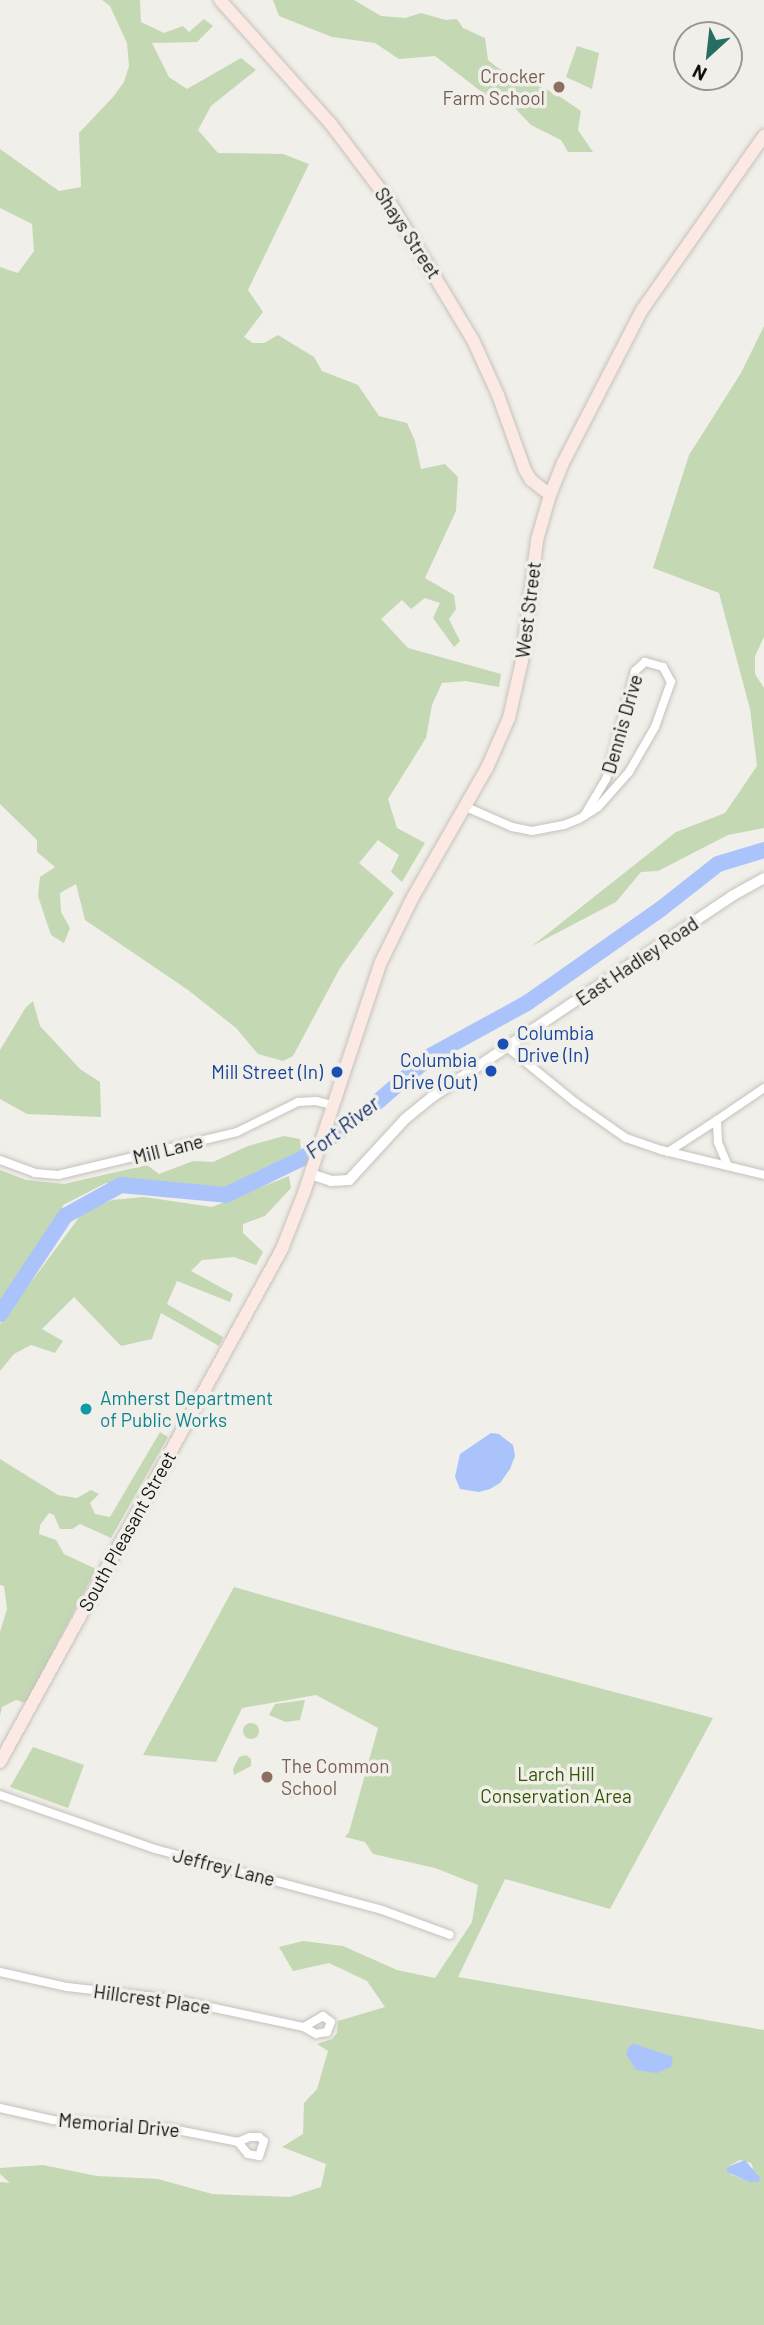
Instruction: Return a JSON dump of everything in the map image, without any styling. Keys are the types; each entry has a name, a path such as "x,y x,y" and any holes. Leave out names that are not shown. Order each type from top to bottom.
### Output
{"main road":[{"name":"Shays Street","path":"220,0 330,123 389,201 473,340 498,395 525,470 531,480 550,495"},
{"name":"West Street","path":"332,1105 372,986 392,938 495,751 514,699 534,556 550,495 609,371 642,310 764,136"},
{"name":"South Pleasant Street","path":"0,1762 264,1285 312,1168 332,1105"}],"street":[{"name":"Dennis Drive","path":"466,807 527,830 556,828 584,816 615,791 647,743 670,686 668,672 660,665 645,662 635,671 606,779 584,816"},
{"name":"East Hadley Road","path":"312,1168 331,1181 349,1180 423,1104 732,896 764,878"},
{"path":"507,1047 616,1131 640,1143 764,1175"},
{"path":"668,1152 764,1088"},
{"name":"Mill Lane","path":"0,1160 35,1173 58,1175 237,1132 298,1102 316,1101 332,1105"},
{"path":"718,1120 718,1142 728,1166"},
{"name":"Jeffrey Lane","path":"0,1795 166,1853 382,1910 450,1935"},
{"name":"Hillcrest Place","path":"0,1972 67,1987 172,1999 304,2027"},
{"name":"Memorial Drive","path":"0,2108 53,2120 172,2129 238,2142"}],"green space":[{"path":"102,0 140,0 141,22 164,33 183,26 189,32 204,19 213,26 197,42 152,43 169,77 187,89 241,58 256,70 211,106 198,130 218,153 283,154 309,164 248,290 263,312 244,337 253,343 264,343 278,335 314,357 322,371 358,385 379,416 407,423 415,441 421,469 445,464 458,477 456,511 425,578 454,595 456,609 449,619 460,641 454,647 433,618 440,603 425,598 411,609 402,600 381,619 408,648 501,674 499,687 466,681 442,683 432,705 426,738 388,799 397,828 425,843 402,882 391,872 399,855 378,840 359,863 394,893 340,968 293,1056 283,1061 258,1054 236,1028 188,990 85,920 76,884 60,893 61,912 70,928 64,943 51,935 38,896 40,877 55,867 37,852 37,840 0,804 0,267 18,273 34,251 32,224 0,208 0,149 59,191 81,187 79,133 113,97 124,82 129,66 127,43 110,6"},
{"path":"273,0 354,0 381,16 405,18 421,13 446,20 457,19 463,28 485,38 488,60 498,68 556,94 581,111 578,130 593,152 568,152 561,140 531,125 513,106 487,96 435,56 399,59 375,43 332,37 279,16"},
{"path":"577,46 599,53 592,89 566,77"},
{"path":"764,326 764,637 755,656 755,674 764,688 764,828 728,835 658,871 641,872 616,902 532,946 676,832 725,813 757,766 750,709 719,593 653,568 689,455 741,373"},
{"path":"33,1001 40,1026 80,1069 100,1082 101,1117 27,1114 0,1099 0,1050 26,1007"},
{"path":"284,1136 300,1139 301,1150 225,1192 106,1183 63,1205 53,1249 47,1246 0,1317 0,1170 26,1180 64,1184 147,1165 159,1174 193,1161 213,1162 248,1146"},
{"path":"289,1176 291,1188 265,1216 243,1224 243,1233 263,1252 256,1265 234,1257 202,1260 191,1271 233,1294 230,1302 177,1281 167,1304 223,1337 219,1346 161,1313 152,1339 121,1346 74,1297 42,1329 63,1341 55,1353 31,1345 14,1354 0,1371 0,1324 83,1212 112,1200 144,1197 212,1207"},
{"path":"160,1432 168,1437 111,1538 80,1524 72,1529 60,1529 54,1515 49,1513 40,1525 39,1534 56,1540 64,1554 96,1569 26,1703 16,1700 2,1707 0,1716 0,1632 7,1609 4,1586 0,1585 0,1459 58,1495 77,1498 91,1490 99,1494 90,1503 95,1514 110,1517"},
{"name":"Larch Hill Conservation Area","path":"234,1587 447,1648 713,1718 610,1909 505,1879 458,1977 764,2030 764,2325 0,2325 0,2182 10,2183 0,2174 0,2168 43,2165 97,2176 158,2179 212,2194 290,2197 321,2187 326,2164 282,2147 303,2134 304,2103 317,2089 328,2051 317,2044 332,2039 337,2033 338,2021 385,2007 367,1981 329,1963 293,1971 279,1947 303,1941 343,1946 397,1970 435,1978 472,1922 478,1885 435,1868 373,1854 365,1842 345,1837 349,1832 378,1728 316,1695 242,1708 216,1762 143,1755","holes":["740,2160 751,2163 753,2168 749,2182 730,2174 727,2167"]},
{"path":"305,1700 300,1720 286,1722 269,1715 275,1704"},
{"path":"251,1723 259,1731 251,1739 243,1731"},
{"path":"33,1747 84,1765 68,1808 10,1787"},
{"path":"246,1755 251,1759 251,1766 234,1775 233,1769 239,1757"},
{"path":"280,1781 301,1790 300,1797 287,1798 280,1788"}],"water":[{"path":"491,1433 499,1434 513,1445 515,1456 510,1469 500,1483 490,1489 479,1492 460,1489 455,1477 460,1454"},
{"path":"635,2044 673,2057 671,2067 657,2073 636,2070 626,2054 630,2045"},
{"path":"745,2160 760,2178 759,2182 749,2182 727,2172 727,2167"}],"waterway":[{"name":"Fort River","path":"0,1314 65,1216 121,1185 226,1195 303,1158 368,1110 432,1055 527,1003 662,908 718,864 764,850"}],"place":[{"name":"Crocker Farm School","path":"559,87"},
{"name":"Columbia Drive (In)","path":"503,1044"},
{"name":"Columbia Drive (Out)","path":"491,1071"},
{"name":"Mill Street (In)","path":"337,1072"},
{"name":"Amherst Department of Public Works","path":"86,1409"},
{"name":"The Common School","path":"267,1777"}]}
